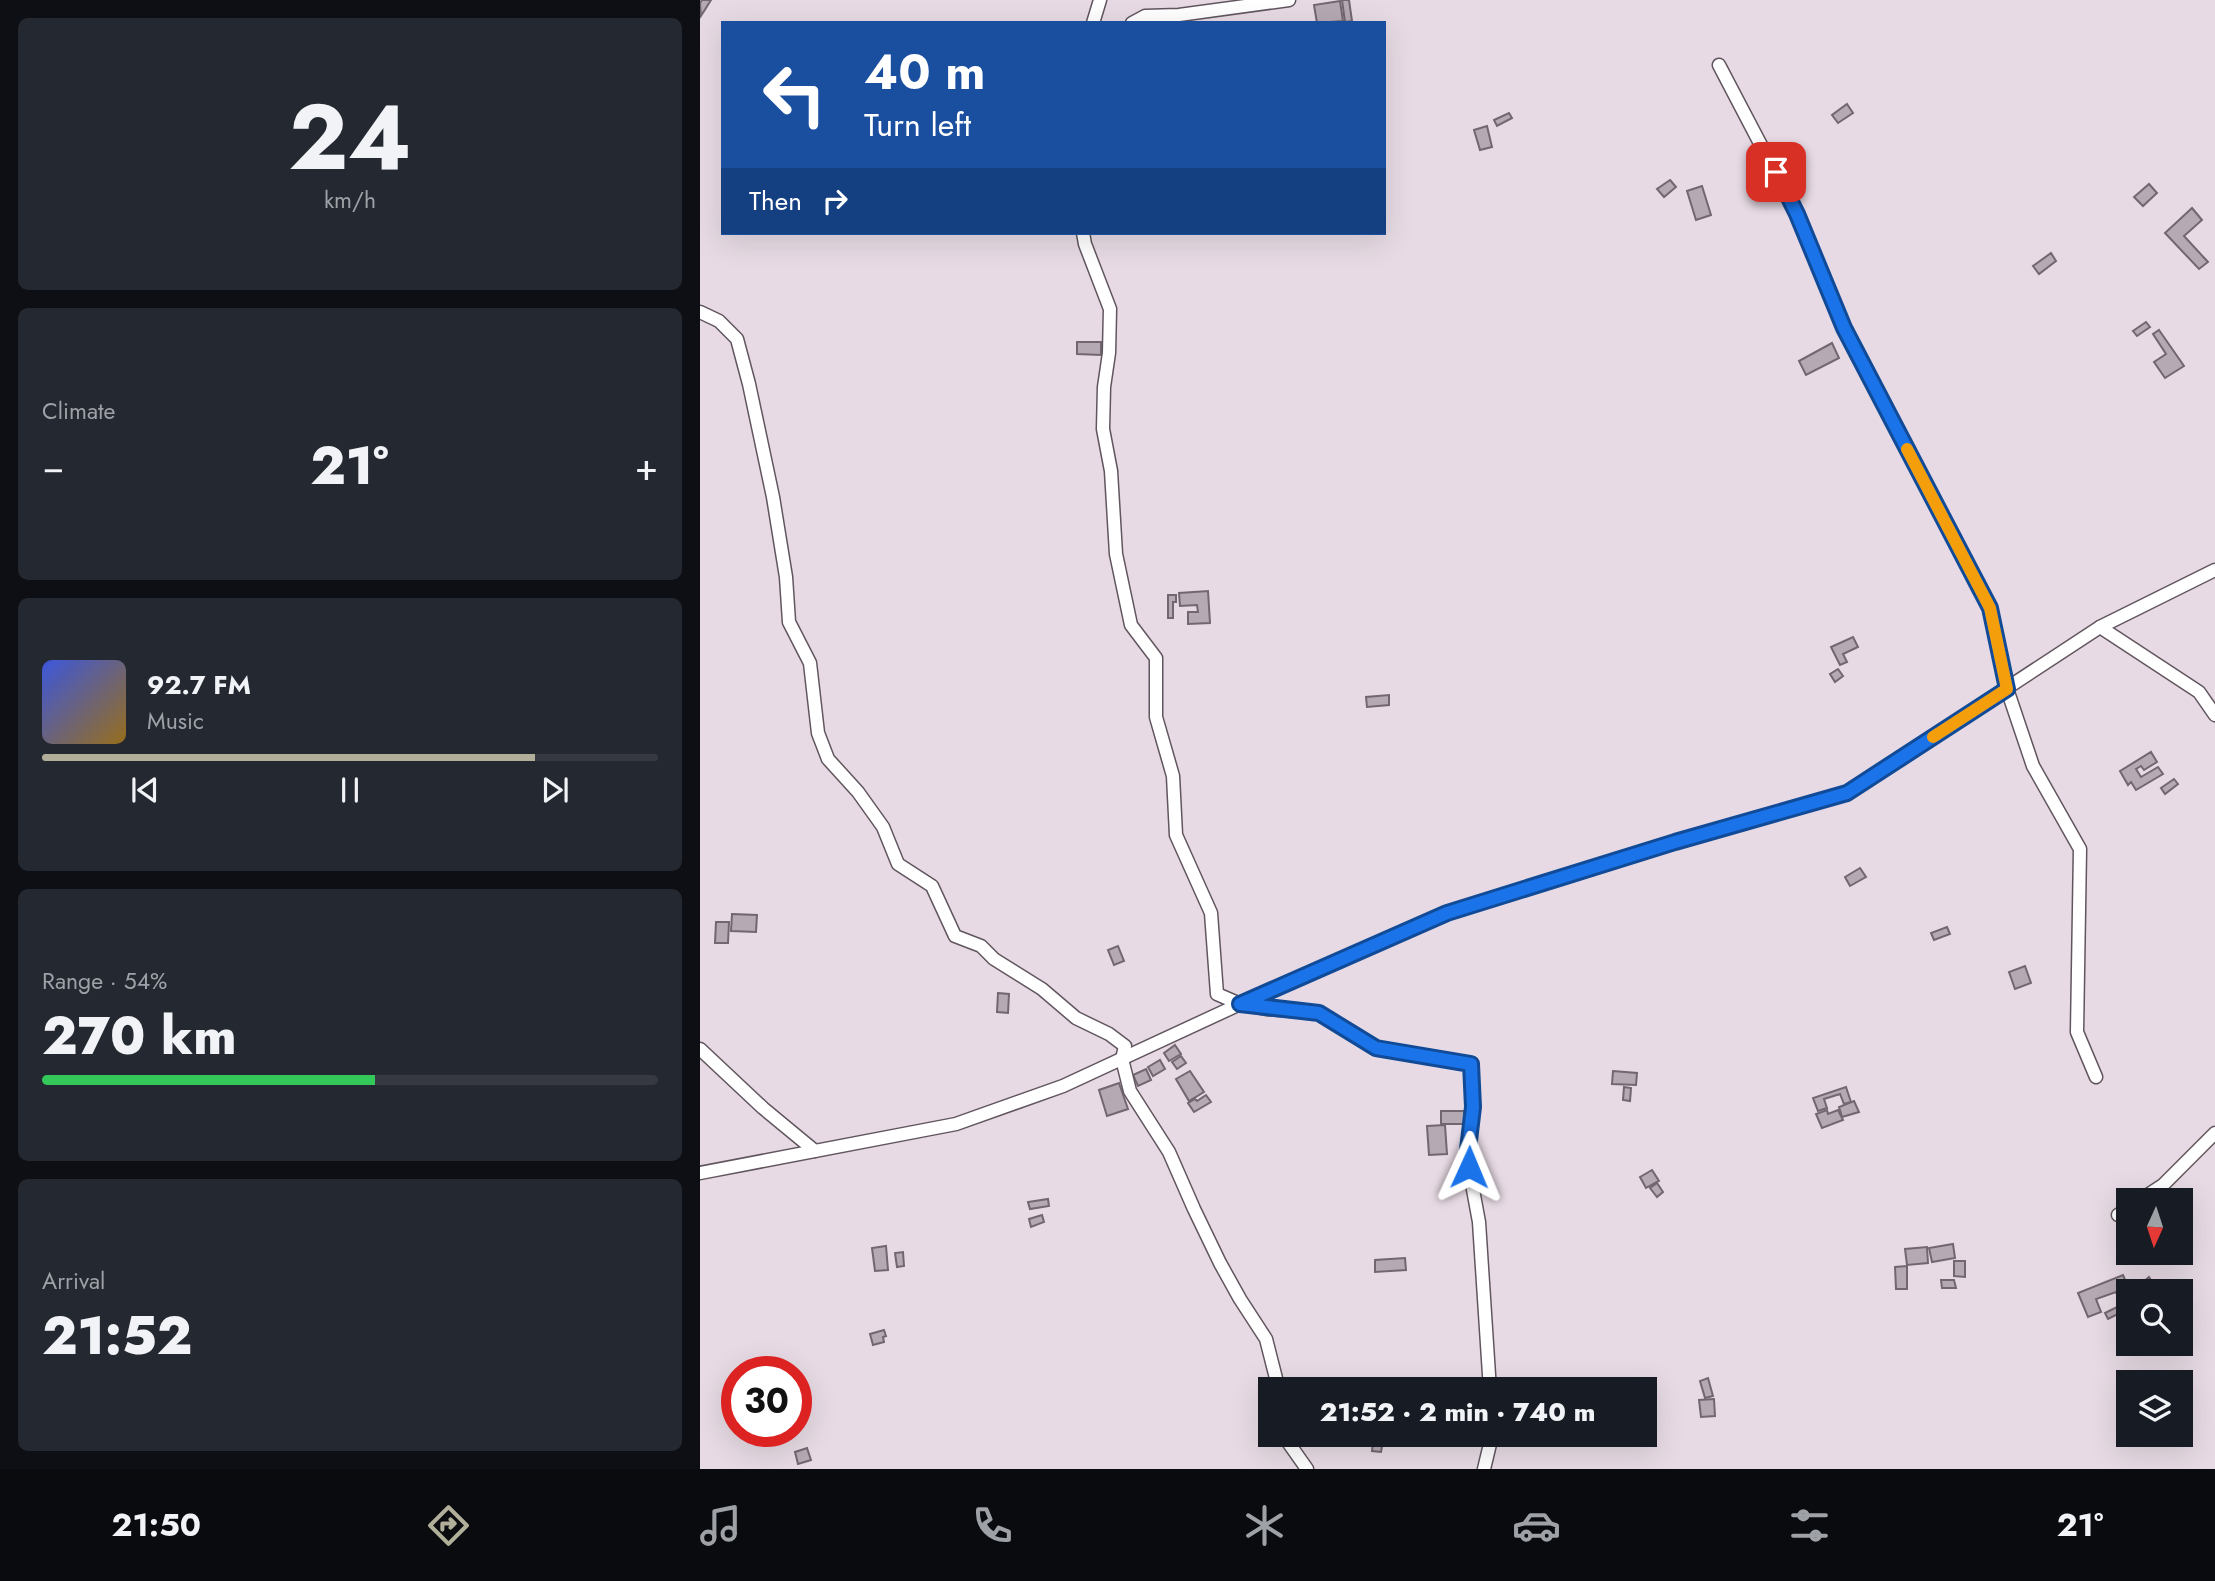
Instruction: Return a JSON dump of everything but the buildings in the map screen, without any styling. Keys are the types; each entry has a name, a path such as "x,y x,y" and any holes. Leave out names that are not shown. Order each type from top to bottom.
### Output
{"street":[{"path":"1094,21 1100,0"},
{"path":"1136,21 1145,16 1179,15 1289,0"},
{"path":"1719,65 1797,214 1844,328 1990,608 2007,689 2033,766 2080,849 2077,1032 2096,1077"},
{"path":"1083,235 1110,309 1103,429 1111,471 1116,554 1130,625 1156,658 1156,717 1172,776 1176,835 1211,913 1217,994 1240,1004 1319,1013 1376,1048 1471,1064 1473,1107 1468,1149 1469,1167 1479,1222 1489,1377"},
{"path":"700,312 719,321 737,339 772,497 786,577 789,622 810,663 818,733 828,759 858,792 883,827 898,864 932,886 955,936 981,946 994,959 1042,989 1076,1018 1109,1034 1125,1046 1122,1059 1130,1091 1169,1152 1220,1263 1266,1339 1276,1377"},
{"path":"700,1173 956,1124 1063,1086 1447,913 1675,842 1847,793 2100,627 2215,570"},
{"path":"2100,627 2199,692 2215,715"},
{"path":"700,1049 763,1108 815,1151"},
{"path":"2158,1188 2215,1133"},
{"path":"1291,1447 1307,1469"},
{"path":"1483,1469 1488,1447"}],"slow traffic":[{"path":"1907,449 1990,608 2007,689 1933,737"}],"route":[{"path":"1469,1167 1468,1149 1473,1107 1471,1064 1376,1048 1319,1013 1240,1004 1447,913 1675,842 1847,793 2007,689 1990,608 1844,328 1797,214 1776,172"}]}
